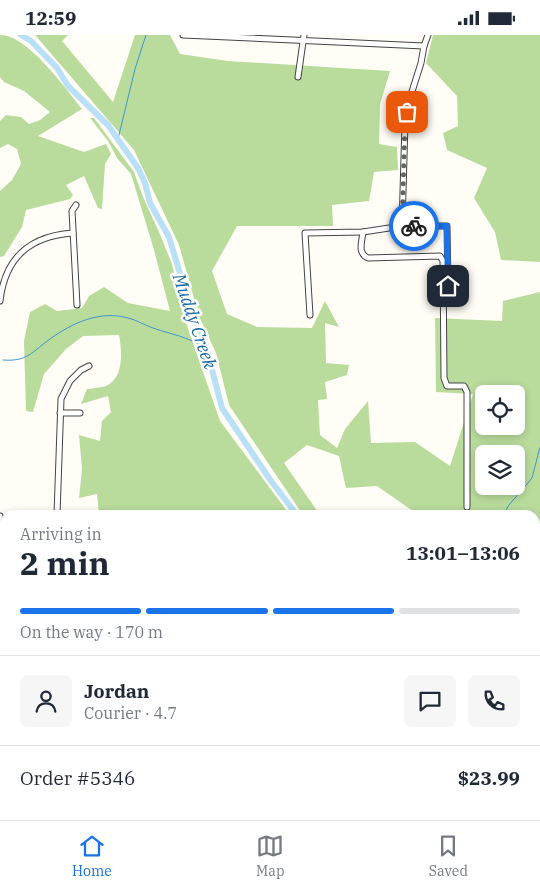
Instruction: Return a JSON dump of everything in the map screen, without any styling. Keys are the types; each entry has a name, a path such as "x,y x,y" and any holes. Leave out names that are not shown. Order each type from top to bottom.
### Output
{"street":[{"path":"183,35 424,46"},
{"path":"298,77 304,35"},
{"path":"402,226 405,123 408,101 428,35"},
{"path":"76,205 72,211 77,305"},
{"path":"310,315 305,233 363,231 402,226 447,226 448,286"},
{"path":"363,231 361,251 368,258 440,256 443,261 444,378 447,386 464,386 467,392 467,507"},
{"path":"0,301 4,282 10,267 25,249 35,242 51,236 74,233"},
{"path":"57,510 60,399 65,387 73,377 89,366"},
{"path":"60,413 80,413"}],"green space":[{"path":"0,35 11,37 34,53 56,76 82,109 38,136 84,152 106,144 111,154 105,164 102,209 98,208 84,176 66,185 73,195 70,199 26,210 22,227 4,256 0,257 0,191 12,180 21,164 17,149 8,144 0,148 0,121 6,115 21,117 29,124 40,120 50,112 24,91 4,82 0,77"},
{"path":"35,35 68,35 62,41 113,102 135,35 170,35 180,54 228,61 390,71 380,104 379,144 397,147 398,170 374,172 369,201 332,205 333,226 237,226 212,271 227,314 257,327 312,328 325,301 339,327 325,323 326,363 349,365 347,375 325,382 327,399 318,400 320,435 337,448 345,429 368,401 371,443 415,442 450,466 473,394 436,392 435,318 502,321 503,301 540,292 540,510 412,510 377,486 346,488 339,456 307,445 284,463 317,510 300,510 229,405 216,353 199,316 179,245 134,150"},
{"path":"433,35 540,35 540,262 501,260 495,232 474,198 487,168 447,150 443,133 458,126 457,96 426,63"},
{"path":"90,118 94,118 134,172 172,264 182,311 220,421 286,510 99,510 97,494 79,498 82,469 79,435 100,441 102,421 111,412 108,396 81,404 87,389 108,385 117,375 121,362 119,335 83,336 66,349 44,374 33,412 26,411 24,341 30,312 45,304 57,311 82,308 89,296 104,287 128,303 170,311 131,174 117,158 108,141"}],"waterway":[{"name":"Muddy Creek","path":"21,35 31,41 57,68 68,86 108,125 138,168 145,183 150,203 169,237 182,280 185,302 204,339 222,408 271,481 293,510"},
{"path":"118,139 135,69 146,35"},
{"path":"3,360 24,358 50,339 77,323 87,319 107,316 131,319 186,338 206,348"},
{"path":"506,510 532,478 540,447"}],"way so far":[{"path":"407,112 405,123 402,226 414,226"}],"route":[{"path":"414,226 447,226 448,286"}]}
